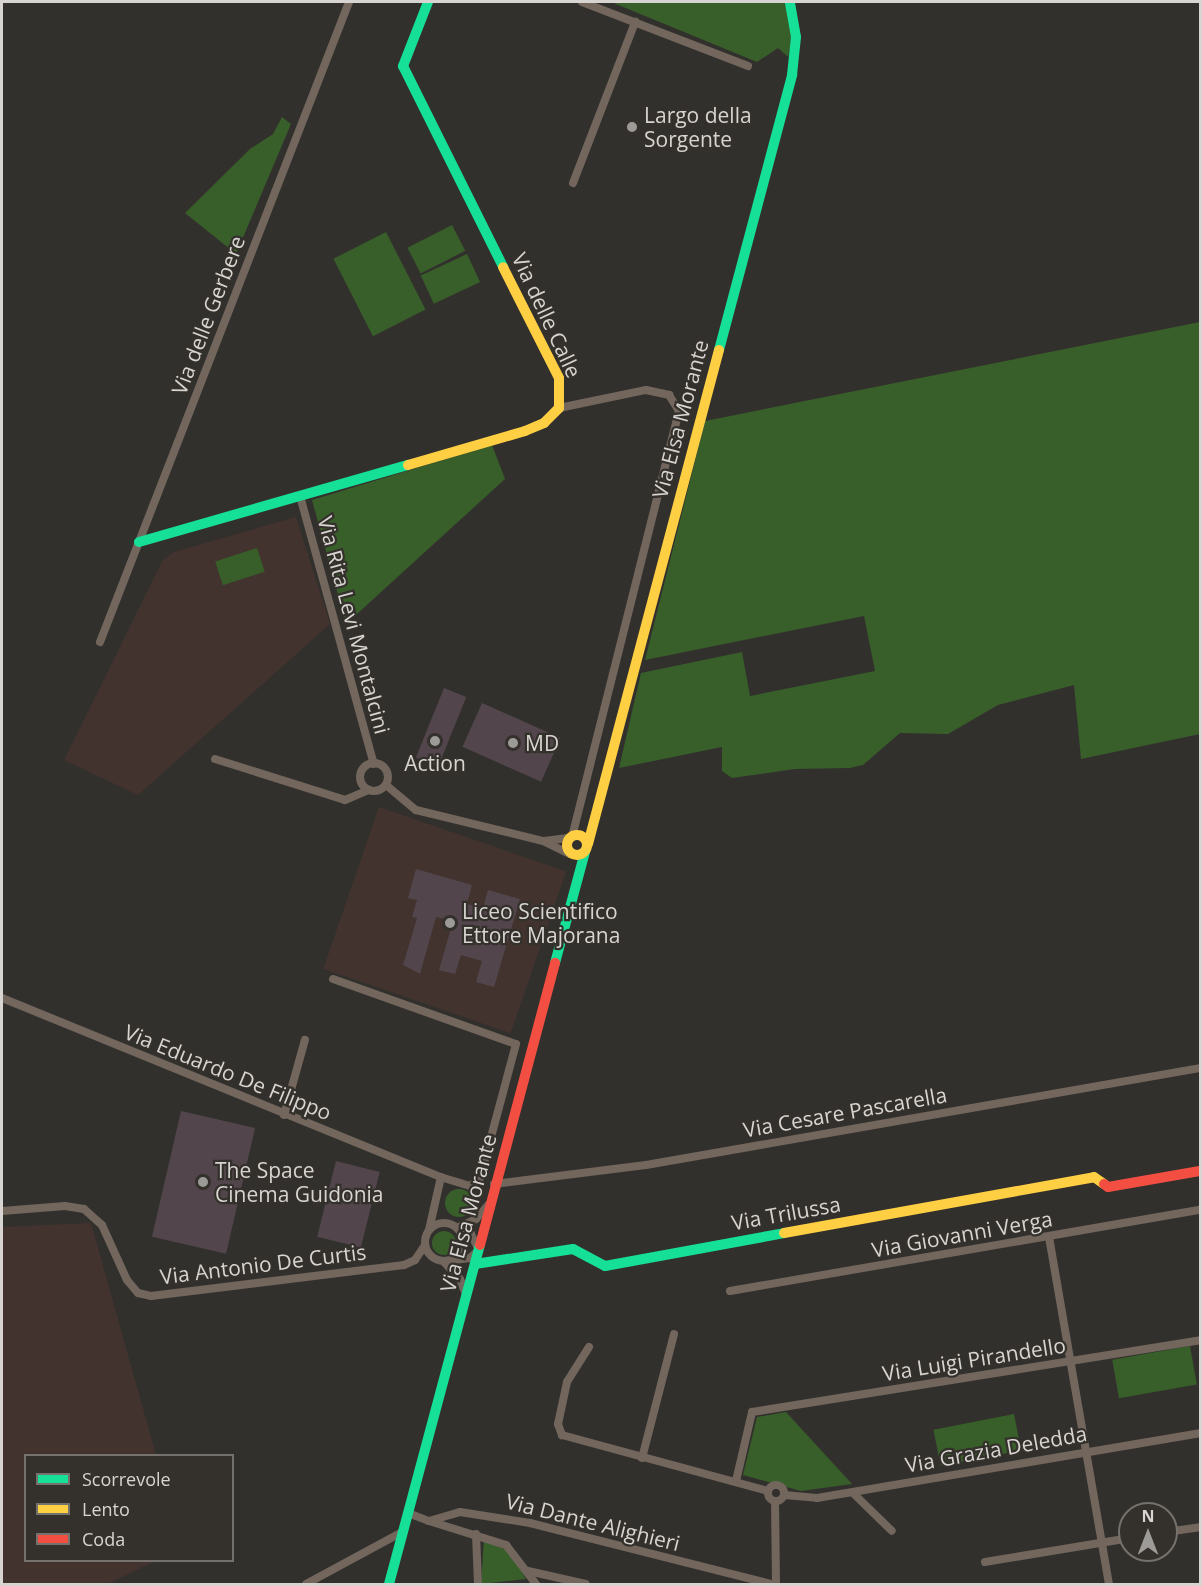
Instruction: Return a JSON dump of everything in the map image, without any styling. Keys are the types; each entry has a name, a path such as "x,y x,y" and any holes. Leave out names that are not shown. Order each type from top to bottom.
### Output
{"street":[{"name":"Via delle Gerbere","path":"100,642 349,2"},
{"name":"Via delle Calle","path":"139,542 533,428 559,408 559,378 403,66 428,2"},
{"path":"582,2 747,66"},
{"name":"Via Elsa Morante","path":"389,1584 792,75 796,37 790,2"},
{"path":"573,183 635,22"},
{"path":"543,842 571,837 582,836 586,848 570,854 567,848 571,837 679,411 669,395 646,390 559,408"},
{"name":"Via Rita Levi Montalcini","path":"300,496 374,764 387,773 386,785 416,810 543,842 570,854"},
{"path":"215,759 345,800 386,785"},
{"name":"Via Rita Levi Montalcini","path":"369,790 360,775 374,764"},
{"name":"Via Eduardo De Filippo","path":"2,998 284,1115 441,1177 470,1186 480,1178 516,1044 333,979"},
{"path":"284,1115 305,1040"},
{"name":"Via Cesare Pascarella","path":"495,1184 646,1165 1200,1068"},
{"name":"Via Trilussa","path":"476,1264 573,1249 605,1266 1094,1177 1104,1186 1200,1171"},
{"path":"441,1177 425,1245 430,1255 449,1261 471,1258 479,1250 471,1234 453,1226"},
{"path":"429,1230 476,1219 490,1203"},
{"path":"434,1206 453,1226 463,1245 449,1261"},
{"name":"Via Antonio De Curtis","path":"2,1210 84,1209 102,1225 126,1280 138,1293 151,1296 404,1265 415,1260 425,1245"},
{"name":"Via Giovanni Verga","path":"730,1291 1200,1210"},
{"path":"1049,1237 1084,1452 1109,1584"},
{"path":"449,1261 460,1278 466,1296"},
{"path":"642,1458 674,1334"},
{"name":"Via Luigi Pirandello","path":"736,1481 752,1412 1200,1340"},
{"path":"589,1347 569,1376 560,1433 642,1458 768,1491 776,1501 776,1584"},
{"name":"Via Grazia Deledda","path":"768,1491 778,1485 784,1495 798,1498 853,1492 1200,1433"},
{"path":"853,1492 892,1531"},
{"path":"776,1501 784,1495"},
{"name":"Via Dante Alighieri","path":"429,1521 459,1512 501,1517 771,1584"},
{"path":"408,1513 509,1547 536,1584"},
{"path":"1178,1530 1200,1527"},
{"path":"306,1584 404,1531"},
{"path":"476,1534 478,1584"},
{"path":"985,1562 1118,1540"},
{"path":"528,1571 586,1584"}],"shaded area":[{"path":"296,517 330,624 138,795 64,760 163,560 174,552"},
{"name":"Liceo Scientifico Ettore Majorana","path":"379,807 566,871 511,1033 323,969"},
{"path":"91,1223 156,1454 24,1454 24,1562 154,1562 107,1584 2,1584 2,1227"}],"green space":[{"path":"611,2 786,2 792,40 788,57 778,48 757,62"},
{"path":"282,117 291,124 236,254 185,213 250,149 273,134"},
{"path":"452,225 465,251 421,274 407,248"},
{"path":"386,232 425,310 373,336 333,259"},
{"path":"467,254 480,282 434,304 421,276"},
{"path":"1200,322 1200,734 1081,759 1074,685 998,705 948,734 900,733 863,765 850,768 795,769 732,778 722,771 722,747 619,768 641,673 742,652 750,696 875,671 864,616 645,660 705,421"},
{"path":"492,445 505,479 346,624 312,500"},
{"path":"257,548 265,572 223,585 215,562"},
{"path":"459,1189 469,1193 473,1203 469,1213 459,1217 449,1213 445,1203 449,1193"},
{"path":"444,1231 453,1234 456,1243 453,1252 444,1255 435,1252 432,1243 435,1234"},
{"path":"1190,1346 1197,1384 1119,1398 1112,1360"},
{"path":"786,1412 852,1484 801,1491 743,1475 757,1417"},
{"path":"1014,1414 1021,1450 941,1466 934,1430"},
{"path":"484,1539 510,1552 526,1579 481,1584"}],"building":[{"name":"Action","path":"444,688 466,697 438,767 416,758"},
{"name":"MD","path":"482,703 561,738 541,782 462,747"},
{"name":"Liceo Scientifico Ettore Majorana","path":"416,869 472,885 467,904 483,908 488,890 520,899 494,987 476,982 482,961 461,955 455,974 439,970 453,921 436,917 420,974 403,965 417,918 412,917 417,900 408,898"},
{"name":"The Space Cinema Guidonia","path":"181,1111 255,1128 226,1254 152,1237"},
{"path":"336,1161 380,1172 361,1248 317,1237"}],"traffic: fast":[{"path":"428,2 403,66 503,267"},
{"path":"719,350 792,75 796,37 790,2"},
{"path":"139,542 408,465"},
{"path":"555,963 585,852"},
{"path":"475,1264 573,1249 605,1266 784,1233"},
{"path":"389,1584 480,1245"}],"traffic: slow":[{"path":"408,465 525,431 544,423 559,408 559,378 503,267"},
{"path":"588,844 719,350"},
{"path":"573,835 581,835 587,841 587,845 587,849 581,855 573,855 567,849 567,841 573,835"},
{"path":"784,1233 1094,1177 1104,1184"}],"traffic: jam":[{"path":"480,1245 555,963"},
{"path":"1104,1184 1108,1187 1200,1171"}],"place":[{"name":"Largo della Sorgente","path":"632,127"},
{"name":"Action","path":"435,741"},
{"name":"MD","path":"513,743"},
{"name":"Liceo Scientifico Ettore Majorana","path":"450,923"},
{"name":"The Space Cinema Guidonia","path":"203,1182"}]}
